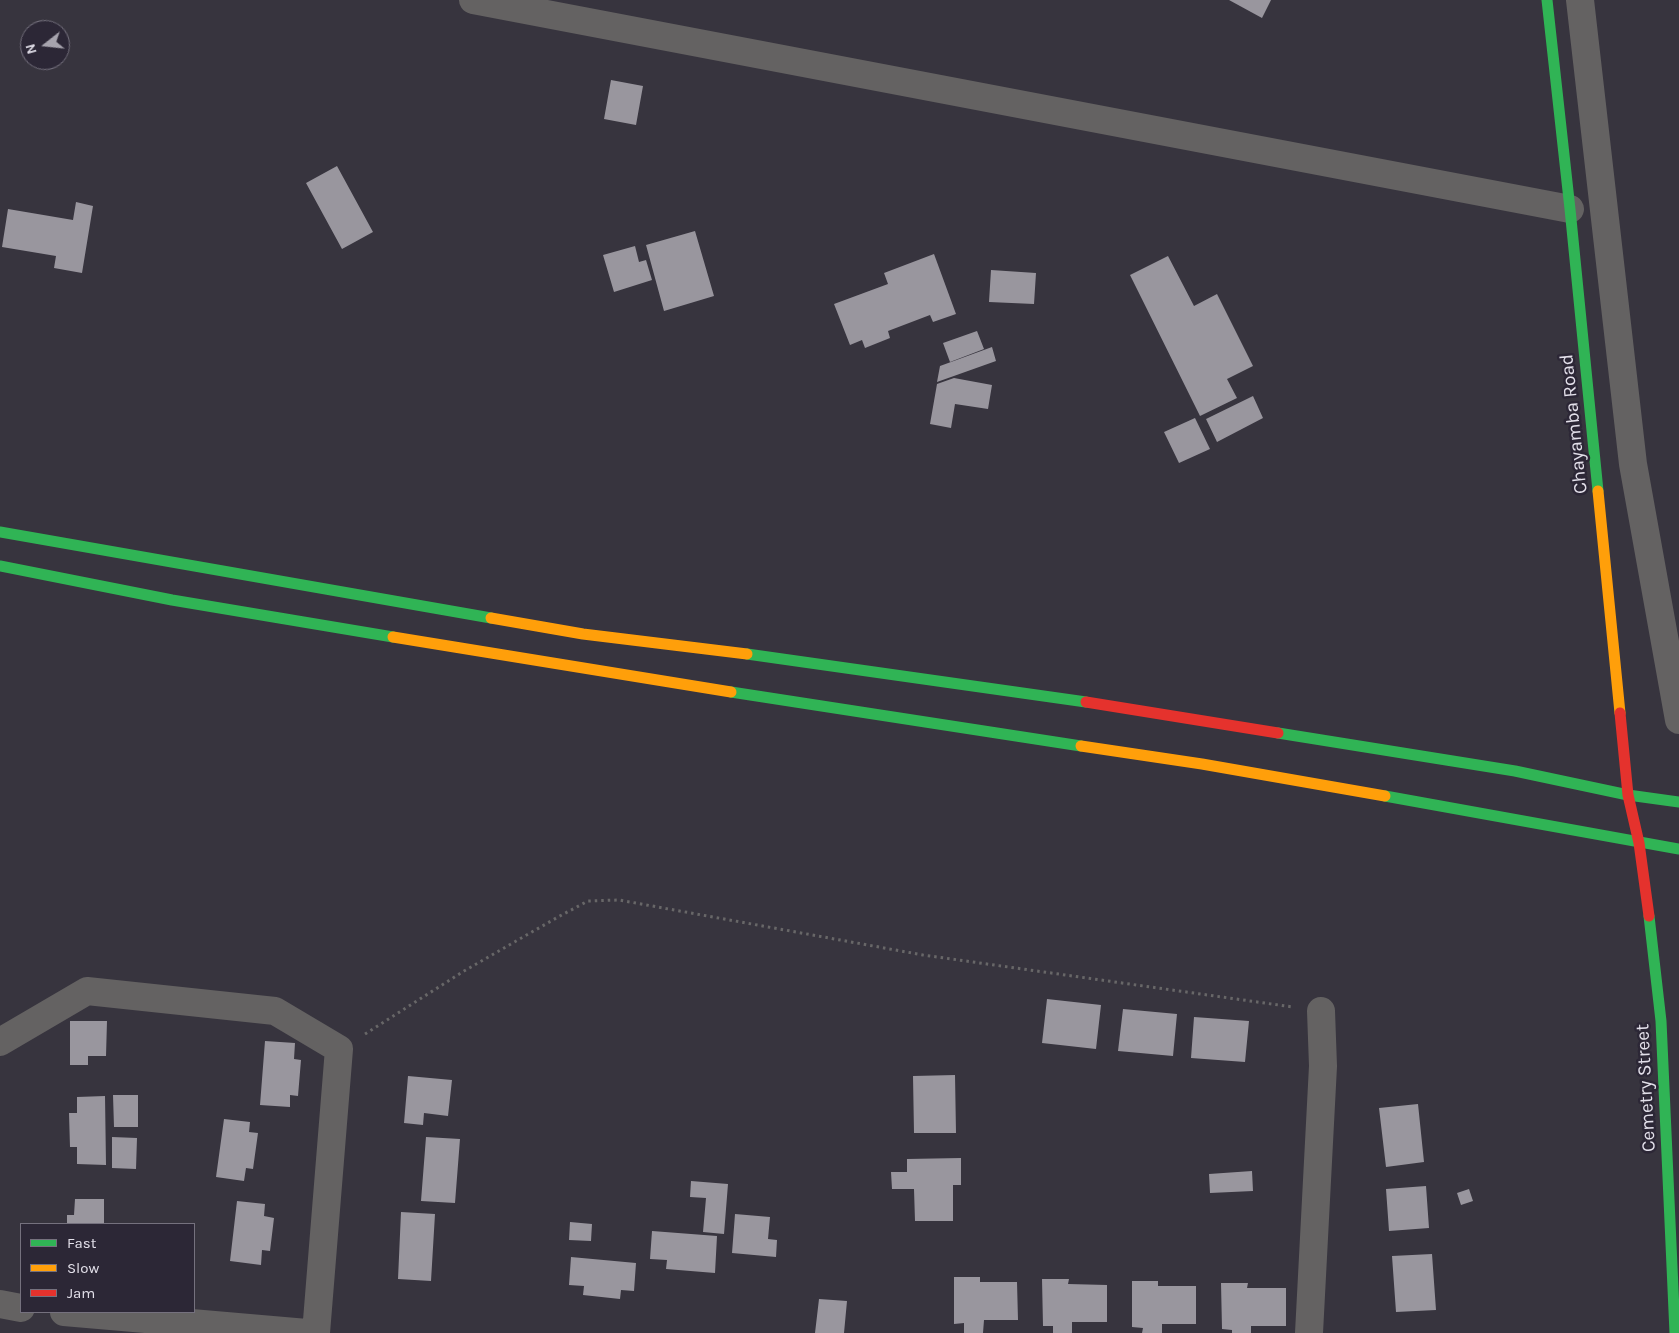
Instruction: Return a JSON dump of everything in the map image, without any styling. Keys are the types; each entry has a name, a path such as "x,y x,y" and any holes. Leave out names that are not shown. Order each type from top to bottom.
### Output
{"main road":[{"name":"Chayamba Road","path":"1547,0 1570,209 1628,795 1639,843"},
{"path":"0,532 583,634 751,654 1068,699 1515,771 1628,795 1679,802"},
{"path":"0,566 172,600 622,676 1212,766 1679,849"},
{"name":"Cemetry Street","path":"1639,843 1650,921 1670,1023 1675,1333"}],"street":[{"path":"473,0 1570,209"},
{"path":"1580,0 1632,464 1679,720"},
{"path":"0,1042 87,991 275,1011 339,1049 316,1333"},
{"path":"1308,1333 1323,1066 1321,1011"},
{"path":"0,1304 20,1308"},
{"path":"76,1313 307,1333"}],"path":[{"path":"339,1049 384,1024 464,971 588,901 619,900 923,955 1321,1011"}],"building":[{"path":"1229,0 1271,0 1262,18"},
{"path":"611,80 643,86 636,125 604,119"},
{"path":"337,166 373,232 342,249 306,183"},
{"path":"76,202 93,206 82,273 54,268 56,256 2,247 8,209 73,220"},
{"path":"695,231 714,296 664,311 646,245"},
{"path":"635,246 639,262 646,260 652,280 614,292 603,255"},
{"path":"934,254 956,314 933,322 930,315 888,331 890,338 865,348 862,340 850,345 834,304 888,284 884,273"},
{"path":"1168,256 1194,306 1217,294 1253,366 1227,379 1237,398 1200,416 1130,275"},
{"path":"991,270 1036,273 1034,304 989,302"},
{"path":"977,331 984,349 950,362 943,343"},
{"path":"992,347 996,361 937,382 940,366"},
{"path":"954,378 992,385 988,409 955,404 951,428 930,424 937,384"},
{"path":"1253,396 1263,418 1217,442 1206,419"},
{"path":"1195,418 1210,449 1179,463 1164,432"},
{"path":"1047,999 1101,1005 1096,1049 1042,1043"},
{"path":"1123,1009 1177,1014 1173,1056 1118,1051"},
{"path":"1194,1017 1249,1021 1245,1062 1191,1058"},
{"path":"70,1021 107,1021 106,1056 88,1056 88,1065 70,1065"},
{"path":"265,1041 295,1043 294,1059 301,1060 298,1096 290,1095 290,1107 260,1105"},
{"path":"955,1075 956,1133 914,1133 913,1076"},
{"path":"408,1076 452,1080 448,1116 424,1113 423,1125 404,1123"},
{"path":"113,1095 138,1095 138,1127 114,1127"},
{"path":"105,1096 106,1165 77,1164 77,1147 70,1147 69,1113 77,1113 77,1097"},
{"path":"1418,1104 1424,1162 1386,1167 1379,1108"},
{"path":"224,1119 250,1122 249,1132 258,1133 253,1169 246,1168 244,1181 216,1177"},
{"path":"112,1137 137,1138 136,1169 112,1168"},
{"path":"426,1137 460,1139 455,1203 421,1201"},
{"path":"961,1158 961,1185 953,1185 953,1221 915,1221 914,1189 892,1189 891,1172 907,1172 907,1159"},
{"path":"1252,1171 1253,1191 1210,1193 1209,1174"},
{"path":"691,1181 728,1184 724,1234 703,1232 706,1198 690,1197"},
{"path":"1426,1186 1429,1228 1389,1231 1386,1189"},
{"path":"1469,1189 1473,1201 1461,1205 1457,1193"},
{"path":"75,1199 104,1199 104,1223 67,1223 67,1215 74,1215"},
{"path":"237,1201 265,1204 264,1216 274,1218 270,1251 262,1250 261,1265 230,1261"},
{"path":"401,1212 435,1214 431,1281 398,1279"},
{"path":"735,1214 770,1217 768,1239 777,1240 776,1257 732,1253"},
{"path":"570,1222 592,1224 591,1241 569,1240"},
{"path":"652,1231 717,1236 715,1273 666,1269 667,1260 650,1259"},
{"path":"1432,1254 1436,1310 1396,1312 1392,1256"},
{"path":"571,1257 636,1263 634,1291 621,1290 620,1299 583,1295 584,1286 569,1285"},
{"path":"954,1277 980,1277 980,1282 1017,1282 1018,1320 984,1320 983,1333 964,1333 964,1323 954,1324"},
{"path":"1042,1279 1069,1279 1068,1284 1107,1285 1107,1322 1072,1322 1072,1333 1053,1333 1053,1326 1043,1326"},
{"path":"1132,1281 1158,1281 1158,1286 1196,1286 1196,1324 1162,1324 1162,1333 1142,1333 1143,1328 1132,1327"},
{"path":"1221,1283 1248,1283 1247,1288 1286,1288 1286,1326 1251,1326 1251,1333 1232,1333 1232,1330 1222,1329"},
{"path":"819,1299 847,1301 844,1333 815,1333"}],"traffic: fast":[{"path":"1547,0 1598,491"},
{"path":"0,532 491,618"},
{"path":"0,566 172,600 393,637"},
{"path":"747,654 1086,702"},
{"path":"731,692 1081,746"},
{"path":"1278,733 1515,771 1628,795 1679,802"},
{"path":"1385,796 1679,849"},
{"path":"1649,916 1661,1021 1675,1333"}],"traffic: slow":[{"path":"1598,491 1620,713"},
{"path":"491,618 583,634 747,654"},
{"path":"393,637 731,692"},
{"path":"1081,746 1202,764 1385,796"}],"traffic: jam":[{"path":"1086,702 1278,733"},
{"path":"1620,713 1628,795 1639,843 1649,916"}]}
